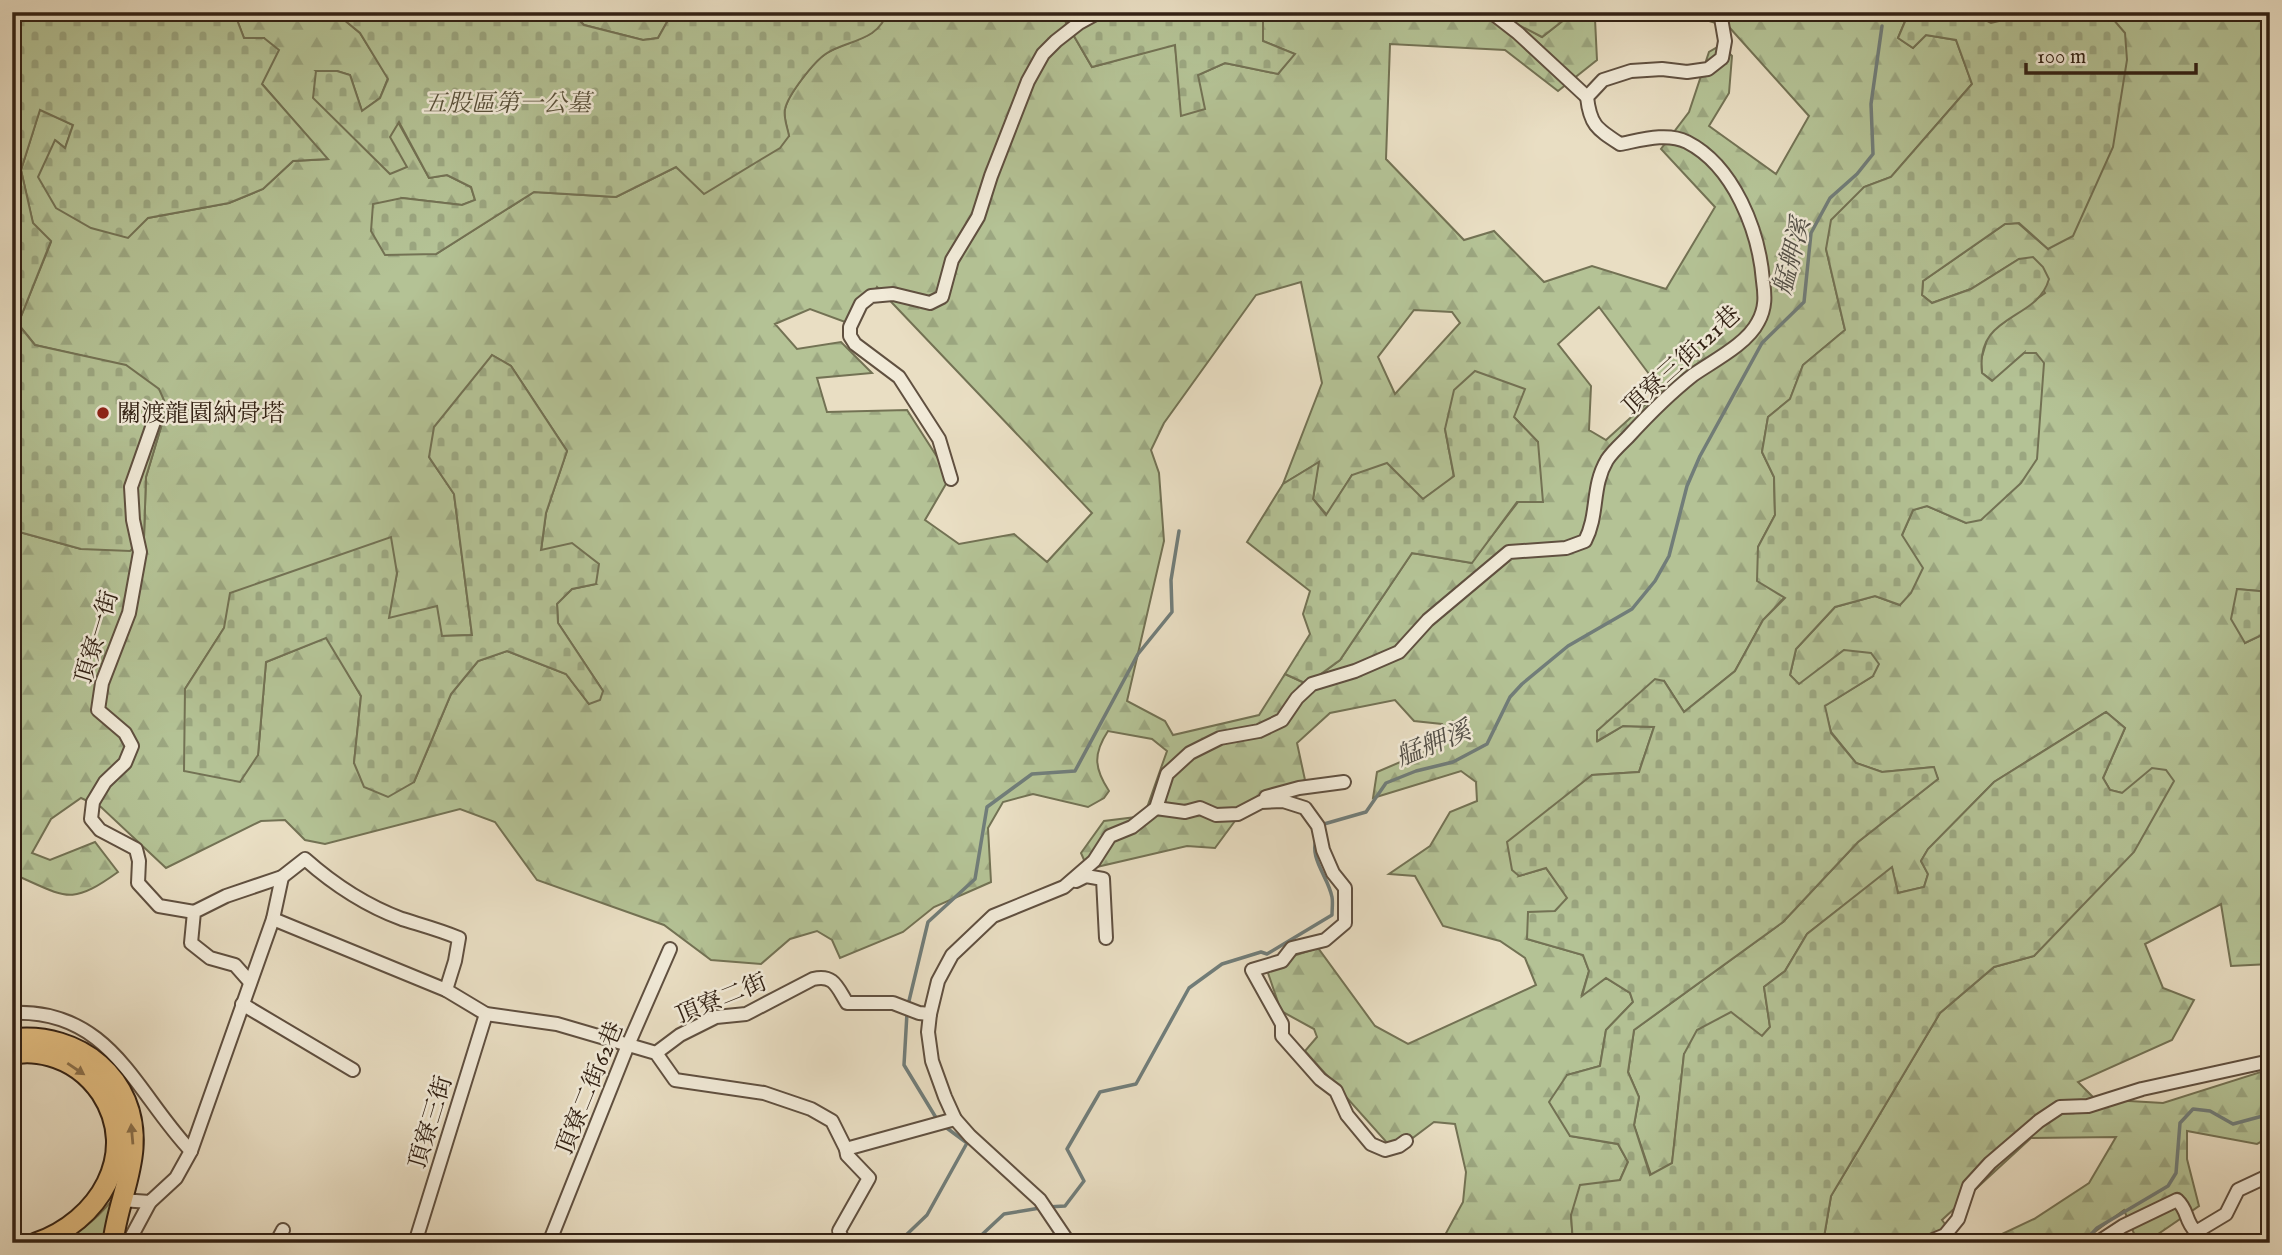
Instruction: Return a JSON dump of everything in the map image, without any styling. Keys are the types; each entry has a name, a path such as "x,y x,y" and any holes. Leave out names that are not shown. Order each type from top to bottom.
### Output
{"main road":[{"path":"12,1039 26,1037 68,1045 89,1055 116,1083 127,1102 133,1127 133,1149 113,1243"},
{"path":"12,1055 41,1054 62,1059 81,1070 105,1100 112,1116 116,1137 114,1163 95,1204 62,1232 36,1243"}],"street":[{"path":"951,479 939,439 899,377 855,344 850,336 850,327 861,304 871,296 893,293 930,303 942,298 951,260 978,217 1028,81 1043,54 1071,29 1099,12"},
{"path":"1491,12 1518,33 1587,97 1602,80 1632,71 1662,69 1688,72 1708,69 1722,58 1725,41 1720,12"},
{"name":"頂寮三街121巷","path":"1156,808 1167,774 1190,753 1220,738 1259,732 1282,720 1297,698 1312,684 1355,671 1399,652 1428,620 1509,552 1566,548 1585,541 1593,525 1596,485 1607,459 1658,404 1695,374 1730,351 1758,323 1765,301 1761,255 1749,215 1730,183 1706,155 1673,137 1648,138 1620,145 1602,132 1589,116 1587,97"},
{"name":"頂寮一街","path":"156,416 131,487 133,520 140,552 129,613 102,683 98,701 98,710 125,733 132,746 125,763 105,782 93,802 91,819 100,830 136,849 139,861 138,883 159,906 194,912"},
{"path":"1064,887 1094,861 1110,836 1132,827 1156,808 1185,812 1200,808 1216,815 1238,814 1269,795 1344,782"},
{"path":"1261,802 1283,801 1305,808 1318,826 1323,850 1333,873 1345,888 1345,923 1325,940 1292,948 1282,961 1252,970 1282,1024 1282,1036 1320,1079 1336,1091 1347,1115 1371,1144 1385,1150 1406,1142"},
{"path":"250,982 235,965 210,958 191,943 194,912 226,896 282,877 305,859 325,877 373,905 400,918 459,938 456,961 446,990"},
{"path":"1069,1243 1040,1200 955,1119 932,1061 924,1014 952,955 993,916 1086,876 1103,879 1106,938"},
{"path":"128,1243 150,1202 176,1178 191,1151 273,919 282,877"},
{"name":"頂寮二街","path":"273,919 446,990 486,1014 557,1024 656,1053 675,1080 764,1093 811,1109 832,1121 846,1149 846,1155 869,1178 839,1230 844,1243"},
{"name":"頂寮二街62巷","path":"549,1243 628,1045 670,949"},
{"name":"頂寮二街","path":"656,1053 680,1035 716,1017 746,1014 813,979 823,977 831,979 847,1003 893,1003 924,1014"},
{"path":"242,1004 353,1070"},
{"path":"12,1013 36,1013 59,1020 93,1035 109,1047 191,1151"},
{"name":"頂寮三街","path":"415,1243 486,1014"},
{"path":"1926,1243 1945,1235 1958,1219 1969,1186 1990,1163 2039,1121 2060,1107 2088,1106 2142,1089 2270,1061"},
{"path":"846,1149 955,1119"},
{"path":"2097,1243 2123,1226 2177,1200 2185,1207 2188,1224 2196,1232 2226,1214 2238,1190 2270,1175"},
{"path":"121,1200 150,1202"},
{"path":"276,1243 283,1230"}],"green space":[{"path":"12,12 234,12 244,38 264,38 279,50 262,84 328,159 293,161 263,189 229,203 148,218 128,238 91,228 56,208 38,177 55,140 65,148 73,125 40,110 21,170 33,223 51,241 18,324 35,345 126,365 159,389 167,407 146,477 144,537 130,551 81,549 12,530"},
{"path":"234,12 340,12 343,19 360,33 388,78 380,98 362,111 350,75 337,71 316,71 390,136 398,122 429,178 447,175 471,187 475,200 462,205 402,198 436,254 534,192 616,197 676,167 789,136 785,109 802,79 827,53 877,29 887,12 1060,12 1092,67 1175,44 1182,116 1198,75 1225,63 1278,74 1294,54 1263,41 1263,12 1515,12 1510,19 1542,37 1574,12 1909,12 1898,38 1913,48 1926,35 1956,40 1972,84 1891,177 1864,187 1826,249 1845,330 1803,365 1790,399 1768,417 1762,452 1774,477 1775,515 1758,547 1785,597 1763,620 1735,671 1684,712 1664,681 1597,731 1598,741 1623,726 1654,727 1639,772 1592,775 1519,876 1546,868 1568,898 1527,939 1583,955 1589,971 1582,994 1606,978 1630,993 1633,1002 1606,1030 1600,1066 1567,1075 1570,1136 1618,1144 1628,1162 1620,1180 1571,1215 1573,1243 1448,1243 1445,1235 1463,1202 1466,1172 1455,1124 1434,1122 1398,1149 1389,1145 1305,1051 1317,1037 1314,1029 1281,1011 1268,973 1271,963 1318,948 1375,1026 1408,1044 1536,985 1525,958 1500,941 1443,926 1415,876 1389,874 1430,846 1450,812 1477,801 1476,782 1461,771 1373,798 1377,772 1454,739 1442,724 1414,721 1395,700 1330,713 1297,743 1305,780 1246,806 1215,848 1187,846 1088,869 1081,853 1104,821 1144,816 1167,751 1152,739 1108,731 1097,761 1100,775 1109,791 1104,798 1088,807 1033,794 1003,802 988,828 991,882 934,907 903,932 840,958 832,940 817,931 790,939 761,964 711,960 664,925 537,880 495,822 460,809 325,844 305,840 285,820 261,821 166,868 101,807 81,798 51,819 32,853 50,860 95,842 118,872 90,890 69,895 49,890 20,877 12,878 12,530 81,549 144,537 146,477 167,407 126,366 35,345 18,324 51,242 33,224 21,170 40,109 73,125 65,148 55,140 148,218 229,203 263,189 293,161 327,159 262,84 264,38 244,38","holes":["1686,14 1729,27 1809,116 1776,174 1709,126 1729,93 1732,56 1721,45 1709,52 1689,112 1661,149 1715,207 1666,289 1592,266 1544,282 1494,231 1464,240 1386,159 1390,44 1505,50 1558,91 1597,60 1595,19","1301,282 1322,383 1283,484 1318,463 1313,499 1327,515 1352,475 1423,499 1454,477 1445,429 1514,417 1538,442 1518,502 1471,563 1412,553 1340,660 1307,684 1285,674 1259,715 1173,735 1165,721 1127,701 1164,541 1159,473 1151,450 1164,423 1256,295","877,287 1092,513 1047,562 1014,534 959,544 925,520 950,477 907,410 827,412 817,378 872,373 841,342 797,349 775,324 810,309 856,326","1599,307 1661,390 1606,440 1589,430 1591,386 1558,344","1414,310 1452,312 1460,323 1395,394 1378,357","492,355 511,366 567,451 546,513 541,551 596,584 572,589 557,603 558,623 603,691 589,704 566,674 507,651 478,661 451,694 414,782 354,763 361,696 327,637 266,662 258,755 185,771 185,689 224,628 397,573 388,618 442,636 472,635 454,494 429,457"]},
{"name":"五股區第一公墓","path":"340,12 571,12 584,25 643,40 658,38 667,22 667,12 887,12 877,29 827,53 802,79 785,109 789,136 780,148 704,194 676,167 616,197 534,192 436,254 385,255 371,231 373,204 402,198 462,205 475,200 471,187 447,175 429,178 399,122 390,137 407,167 390,174 313,98 316,71 337,71 350,75 362,111 380,98 388,79 360,33 343,19"},
{"path":"571,12 667,12 667,22 658,38 643,40 584,25"},
{"path":"1060,12 1263,12 1263,41 1295,54 1278,74 1225,63 1198,75 1205,109 1181,116 1175,45 1092,67"},
{"path":"1515,12 1574,12 1542,37 1509,20"},
{"path":"1909,12 1970,12 1991,23 2016,17 2019,12 2107,12 2125,33 2127,60 2113,147 2073,236 2048,249 2019,223 2005,224 1923,281 1922,295 1932,303 1971,289 2019,259 2033,257 2043,267 2049,279 2042,293 1997,328 1982,353 1982,373 1992,381 2024,353 2036,353 2044,363 2037,459 2021,483 1981,520 1966,523 1927,506 1913,510 1902,535 1923,568 1911,593 1900,605 1875,596 1835,607 1796,649 1790,675 1799,684 1844,650 1871,653 1879,664 1873,676 1825,706 1831,733 1856,763 1882,772 1934,767 1938,779 1858,842 1783,922 1634,1030 1628,1072 1639,1097 1634,1125 1650,1175 1672,1163 1684,1054 1697,1030 1731,1012 1762,1036 1770,1027 1764,987 1785,971 1807,934 1892,867 1898,893 1924,887 1928,874 1921,861 1928,849 1994,782 2106,712 2125,728 2103,778 2110,790 2122,793 2152,768 2166,770 2174,781 2134,852 2034,956 1994,967 1940,1013 1831,1196 1823,1243 1573,1243 1571,1215 1580,1185 1620,1180 1628,1162 1618,1144 1570,1136 1549,1102 1567,1075 1600,1066 1606,1030 1633,1002 1630,993 1606,978 1582,996 1589,971 1583,955 1527,939 1528,912 1555,911 1567,898 1546,868 1519,876 1512,870 1507,842 1592,775 1639,772 1654,727 1623,726 1597,741 1597,731 1655,679 1664,681 1684,712 1735,671 1763,620 1785,598 1757,581 1758,547 1775,515 1774,477 1762,452 1768,417 1790,399 1803,365 1845,330 1826,249 1831,220 1864,187 1891,177 1972,84 1956,40 1926,35 1913,48 1898,38"},
{"path":"1970,12 2019,12 2016,17 1991,23"},
{"path":"2107,12 2270,12 2270,592 2237,589 2245,643 2270,631 2270,964 2231,966 2221,904 2145,944 2163,988 2194,1000 2172,1040 2078,1082 2095,1099 2163,1103 2270,1069 2270,1137 2257,1144 2187,1131 2187,1159 2199,1206 2145,1243 2138,1243 2124,1210 2080,1243 1983,1243 2034,1219 2089,1183 2116,1137 2031,1138 1942,1220 1959,1243 1823,1243 1831,1196 1940,1013 1994,967 2034,956 2122,793 2110,790 2103,778 2125,728 2106,712 1994,782 1928,849 1921,861 1928,874 1924,887 1898,893 1892,868 1807,934 1785,971 1764,987 1770,1027 1762,1036 1684,1054 1672,1164 1651,1175 1634,1125 1639,1097 1628,1072 1634,1030 1783,922 1858,842 1938,779 1933,767 1882,772 1856,763 1831,732 1824,706 1873,676 1844,650 1799,685 1790,675 1796,649 1835,607 1875,596 1900,605 1902,535 1913,510 1927,506 1966,523 2024,353 1993,381 1982,373 1981,360 1989,333 2045,293 2019,259 1971,289 1932,303 1922,295 1923,281 2005,224 2018,223 2048,249"},
{"path":"492,355 511,366 567,451 546,513 541,550 572,543 599,564 596,584 572,589 557,604 558,623 603,691 600,700 589,704 566,674 507,651 478,661 451,694 414,782 388,797 364,787 354,763 361,696 326,638 266,662 258,755 240,782 184,771 185,689 224,628 230,593 391,537 397,573 389,618 437,606 442,636 472,635 454,494 429,457 434,427"},
{"path":"1475,371 1525,389 1514,417 1538,442 1543,502 1517,502 1472,563 1412,553 1340,660 1307,684 1285,674 1310,634 1303,614 1310,591 1247,542 1283,484 1319,462 1313,499 1326,515 1352,475 1387,463 1423,499 1454,476 1445,429 1454,390"},
{"path":"2237,589 2270,592 2270,631 2245,643 2231,619"},
{"path":"118,1192 109,1243 58,1243 92,1221"}],"waterway":[{"name":"艋舺溪","path":"1323,826 1366,812 1386,783 1416,771 1453,762 1487,744 1510,697 1522,684 1568,646 1632,609 1655,581 1669,556 1687,486 1700,456 1762,343 1804,302 1811,233 1830,198 1857,174 1873,154 1871,104 1882,26"},
{"path":"908,1005 928,922 975,879 987,807 1032,774 1075,771 1138,654 1172,612 1171,580 1179,531"},
{"name":"艋舺溪","path":"1047,1207 1065,1206 1084,1181 1067,1149 1100,1092 1136,1084 1189,988 1222,964 1261,952 1267,954 1332,915 1330,889 1315,852 1317,836"},
{"path":"907,1013 904,1065 938,1121"},
{"path":"2083,1243 2097,1228 2168,1186 2176,1173 2180,1123 2193,1109 2210,1111 2233,1124 2270,1114"},
{"path":"902,1239 927,1215 967,1143 944,1126"},
{"name":"艋舺溪","path":"973,1243 1004,1214 1040,1208"},
{"name":"艋舺溪","path":"902,1243 902,1239 943,1243"}],"place":[{"name":"關渡龍園納骨塔","path":"103,413"}]}
